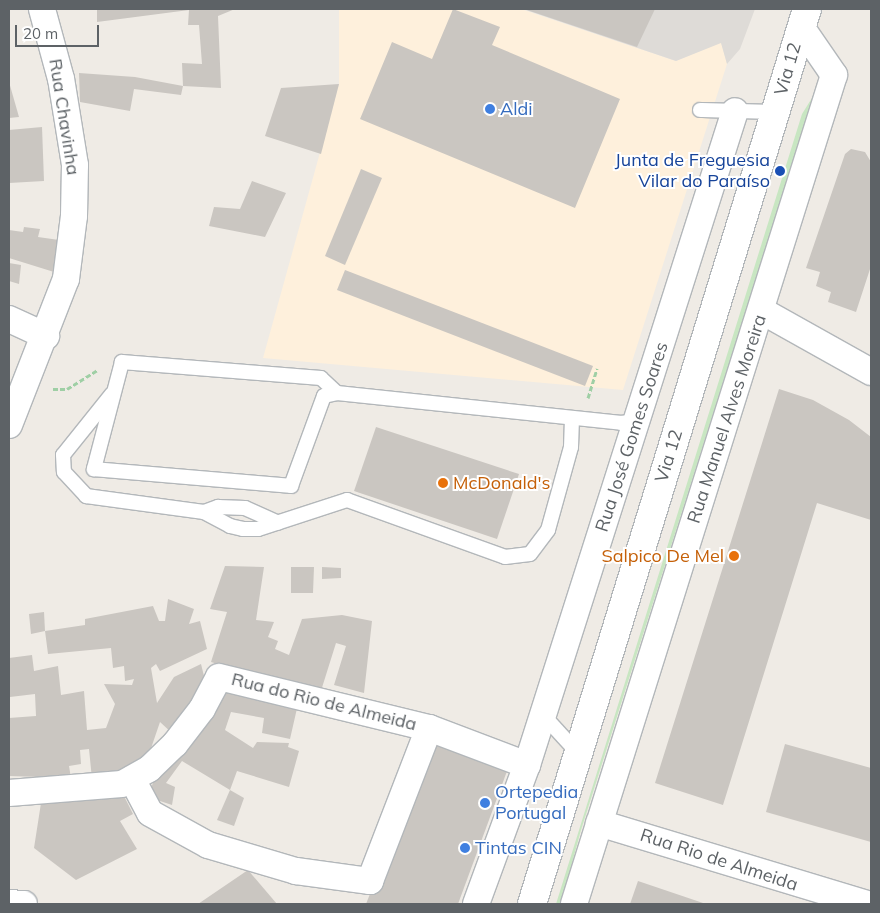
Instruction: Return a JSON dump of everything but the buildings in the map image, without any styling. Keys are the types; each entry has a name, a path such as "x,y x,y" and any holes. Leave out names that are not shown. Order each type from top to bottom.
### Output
{"main road":[{"name":"Via 12","path":"532,904 804,18"}],"street":[{"name":"Rua Chavinha","path":"9,425 46,336 66,279 74,216 75,165 61,79 42,9"},
{"name":"Rua Manuel Alves Moreira","path":"574,904 762,311 834,75 804,18"},
{"name":"Rua José Gomes Soares","path":"476,904 527,765 735,111"},
{"path":"762,311 871,372"},
{"path":"9,319 46,336"},
{"name":"Rua do Rio de Almeida","path":"429,728 370,880 296,871 208,845 150,813 132,779 149,769 174,744 202,708 219,677 429,728 527,765"},
{"path":"9,793 122,784 132,779"},
{"name":"Rua Rio de Almeida","path":"599,823 867,904"},
{"path":"9,903 24,904"}],"lane":[{"path":"700,110 776,112"},
{"path":"337,394 321,378 122,362 94,469 291,486 324,396 337,394 621,423 637,421"},
{"path":"114,392 63,455 64,472 68,479 86,496 204,512 230,526 243,529 258,529 347,500 505,556 530,554 548,530 560,494 571,447 572,418"},
{"path":"204,512 218,508 245,508 278,522"},
{"path":"543,715 578,753"}],"path":[{"path":"43,387 59,391 67,389 103,367"},
{"path":"587,403 597,368"}],"shaded area":[{"path":"339,9 521,9 676,61 721,42 727,64 623,390 263,358 339,84"},
{"path":"755,9 740,49 727,64 721,43 676,61 526,10"}],"green space":[{"path":"825,77 809,111 581,830 561,904 556,904 802,114"}],"place":[{"name":"Aldi","path":"490,109"},
{"name":"Junta de Freguesia Vilar do Paraíso","path":"780,171"},
{"name":"McDonald's","path":"443,483"},
{"name":"Salpico De Mel","path":"734,556"},
{"name":"Ortepedia Portugal","path":"485,803"},
{"name":"Tintas CIN","path":"465,848"}]}
